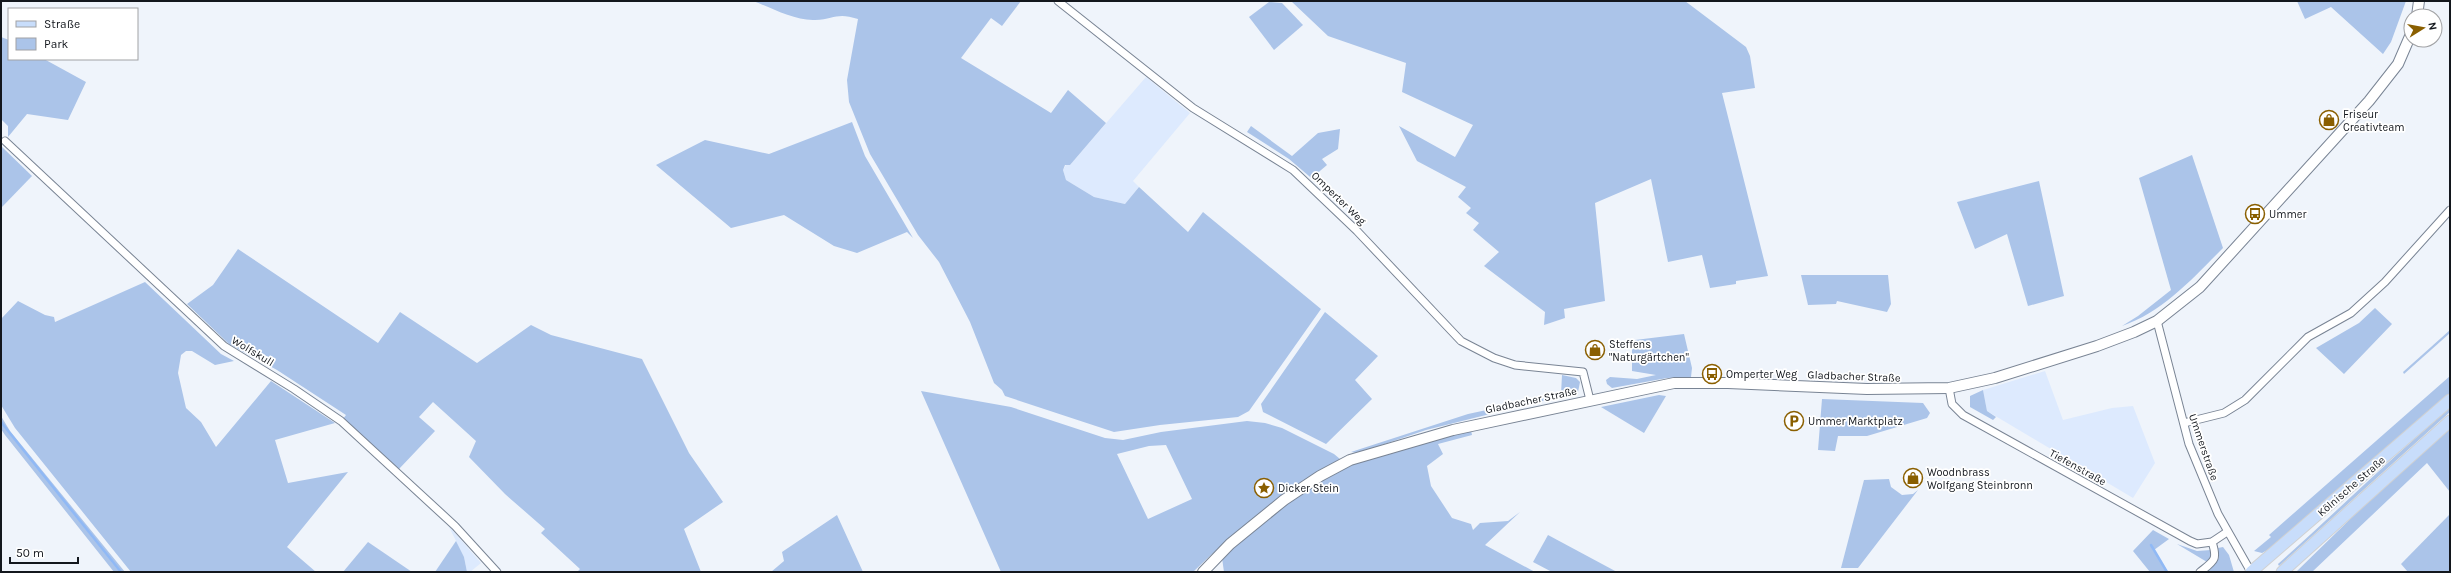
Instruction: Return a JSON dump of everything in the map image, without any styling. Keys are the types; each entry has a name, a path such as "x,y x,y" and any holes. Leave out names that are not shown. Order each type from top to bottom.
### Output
{"main road":[{"name":"Gladbacher Straße","path":"1203,572 1230,544 1284,500 1320,476 1350,460 1453,430 1674,383 1698,382 1867,389 1949,388 1995,378 2097,346 2157,321 2200,287 2369,100 2398,64 2405,48"},
{"name":"Kölnische Straße","path":"2251,572 2450,400"},
{"name":"Kölnische Straße","path":"2282,572 2450,421"}],"street":[{"name":"Omperter Weg","path":"1058,1 1193,108 1293,170 1357,230 1461,341 1494,358 1515,365 1583,372 1590,400"},
{"name":"Wolfskull","path":"5,141 224,346 294,389 341,421 455,526 496,572"},
{"path":"2184,423 2224,413 2245,400 2308,337 2351,313 2385,282 2450,210"},
{"name":"Ummerstraße","path":"2157,321 2184,423 2202,477 2228,532 2251,572"},
{"name":"Tiefenstraße","path":"1949,388 1952,404 1963,415 2161,526 2198,544 2212,542"},
{"path":"2200,572 2214,561 2216,554 2212,542 2228,532"}],"shaded area":[{"path":"1146,77 1190,113 1133,181 1139,187 1125,204 1094,197 1066,180 1063,170 1066,165 1070,165"},
{"path":"2045,371 2063,420 2112,408 2133,406 2155,463 2133,498 1987,411 1983,390"},
{"path":"448,525 481,563 470,572 467,572 464,557"}],"green space":[{"path":"753,1 1021,1 1002,26 991,18 961,58 1051,113 1068,90 1106,123 1070,165 1065,165 1063,170 1066,180 1094,197 1125,204 1139,187 1188,232 1203,212 1321,309 1249,411 1238,417 1160,425 1114,432 1005,396 1002,390 994,383 970,322 939,262 918,235 870,154 849,102 847,80 858,19 840,16 807,20 784,14"},
{"path":"1291,1 1685,1 1746,47 1750,56 1755,88 1722,93 1768,276 1736,281 1736,284 1710,288 1702,255 1668,262 1651,179 1595,203 1605,301 1564,309 1565,318 1544,325 1545,312 1484,266 1499,252 1473,230 1479,223 1466,213 1471,208 1458,197 1466,187 1417,161 1399,126 1455,157 1473,125 1402,92 1406,63 1328,36"},
{"path":"2297,1 2406,1 2391,42 2383,54 2331,7 2305,19"},
{"path":"1269,2 1282,3 1303,25 1274,50 1249,17"},
{"path":"1,37 8,40 8,60 46,60 86,82 68,120 27,114 8,137 8,126 1,119"},
{"path":"852,122 865,156 913,238 907,232 857,253 834,246 784,215 731,228 656,165 705,140 769,154"},
{"path":"1251,126 1292,156 1318,133 1340,129 1338,149 1322,159 1327,165 1314,176 1350,211 1289,159 1247,132"},
{"path":"1,146 32,176 1,208"},
{"path":"2192,155 2223,248 2177,293 2151,312 2122,326 2138,316 2171,290 2139,178"},
{"path":"2039,181 2064,296 2028,306 2007,234 1975,249 1957,202"},
{"path":"238,249 378,343 400,312 477,363 531,325 551,335 642,359 689,453 723,502 684,529 701,572 577,572 580,569 541,533 545,529 505,494 469,457 476,441 433,402 419,417 435,431 399,469 343,419 346,415 277,370 229,344 187,304 213,285"},
{"path":"1801,275 1888,275 1891,304 1887,312 1837,301 1836,304 1808,305"},
{"path":"145,282 221,354 234,361 215,365 192,351 186,351 181,355 178,373 186,408 201,422 216,447 271,381 335,423 275,440 288,483 348,472 287,547 316,572 131,572 15,428 1,405 1,319 18,301 45,315 54,317 55,322"},
{"path":"2375,308 2392,324 2344,374 2316,348 2359,323"},
{"path":"1325,312 1378,356 1355,380 1372,399 1326,444 1263,412 1261,404"},
{"path":"2450,330 2450,333 2404,374 2403,372"},
{"path":"1684,334 1692,368 1691,377 1667,378 1612,388 1607,384 1606,380 1610,377 1637,379 1656,375 1632,371 1632,346 1635,340"},
{"path":"1562,375 1576,378 1580,382 1578,392 1426,430 1358,453 1351,452 1468,414 1561,394"},
{"path":"2450,376 2450,393 2273,547 2262,553 2254,551 2271,537 2269,535"},
{"path":"1983,390 1987,411 1996,417 1993,420 1970,407 1970,396"},
{"path":"921,391 1011,407 1105,438 1123,440 1161,432 1247,421 1265,423 1282,428 1334,454 1340,459 1281,497 1227,540 1193,572 1001,572","holes":["1166,445 1192,499 1148,519 1117,454 1149,446"]},
{"path":"1659,395 1666,396 1644,433 1601,407"},
{"path":"1822,399 1923,403 1930,413 1927,418 1867,436 1838,436 1835,451 1818,450"},
{"path":"2450,408 2450,412 2279,566 2278,564 2406,446"},
{"path":"1,416 10,431 125,572 114,572 5,435 1,429"},
{"path":"2450,428 2450,492 2427,463 2312,572 2296,572 2383,487"},
{"path":"1471,430 1472,435 1438,444 1443,454 1427,466 1431,486 1452,518 1471,524 1473,530 1480,523 1508,521 1520,512 1485,545 1535,572 1224,572 1222,558 1270,516 1324,479 1343,469 1375,456"},
{"path":"1889,479 1891,487 1902,495 1913,494 1918,490 1858,568 1841,568 1864,480"},
{"path":"2450,514 2450,572 2408,572 2401,564"},
{"path":"837,515 863,572 771,572 784,561 782,552"},
{"path":"2153,530 2169,539 2154,550 2168,572 2150,572 2133,551"},
{"path":"1548,535 1617,572 1552,572 1533,562"},
{"path":"456,541 464,557 467,572 435,572"},
{"path":"368,542 412,572 343,572"},
{"path":"2177,544 2197,551 2211,550 2212,556 2207,562"},
{"path":"2223,547 2229,555 2234,572 2205,572 2219,558 2218,548"}],"waterway":[{"path":"1,422 121,572"},
{"path":"2151,545 2167,572"}],"place":[{"name":"Friseur Creativteam","path":"2329,120"},
{"name":"Ummer","path":"2255,214"},
{"name":"Steffens \"Naturgärtchen\"","path":"1595,350"},
{"name":"Omperter Weg","path":"1712,374"},
{"name":"Ummer Marktplatz","path":"1794,421"},
{"name":"Woodnbrass Wolfgang Steinbronn","path":"1913,478"},
{"name":"Dicker Stein","path":"1264,488"}]}
